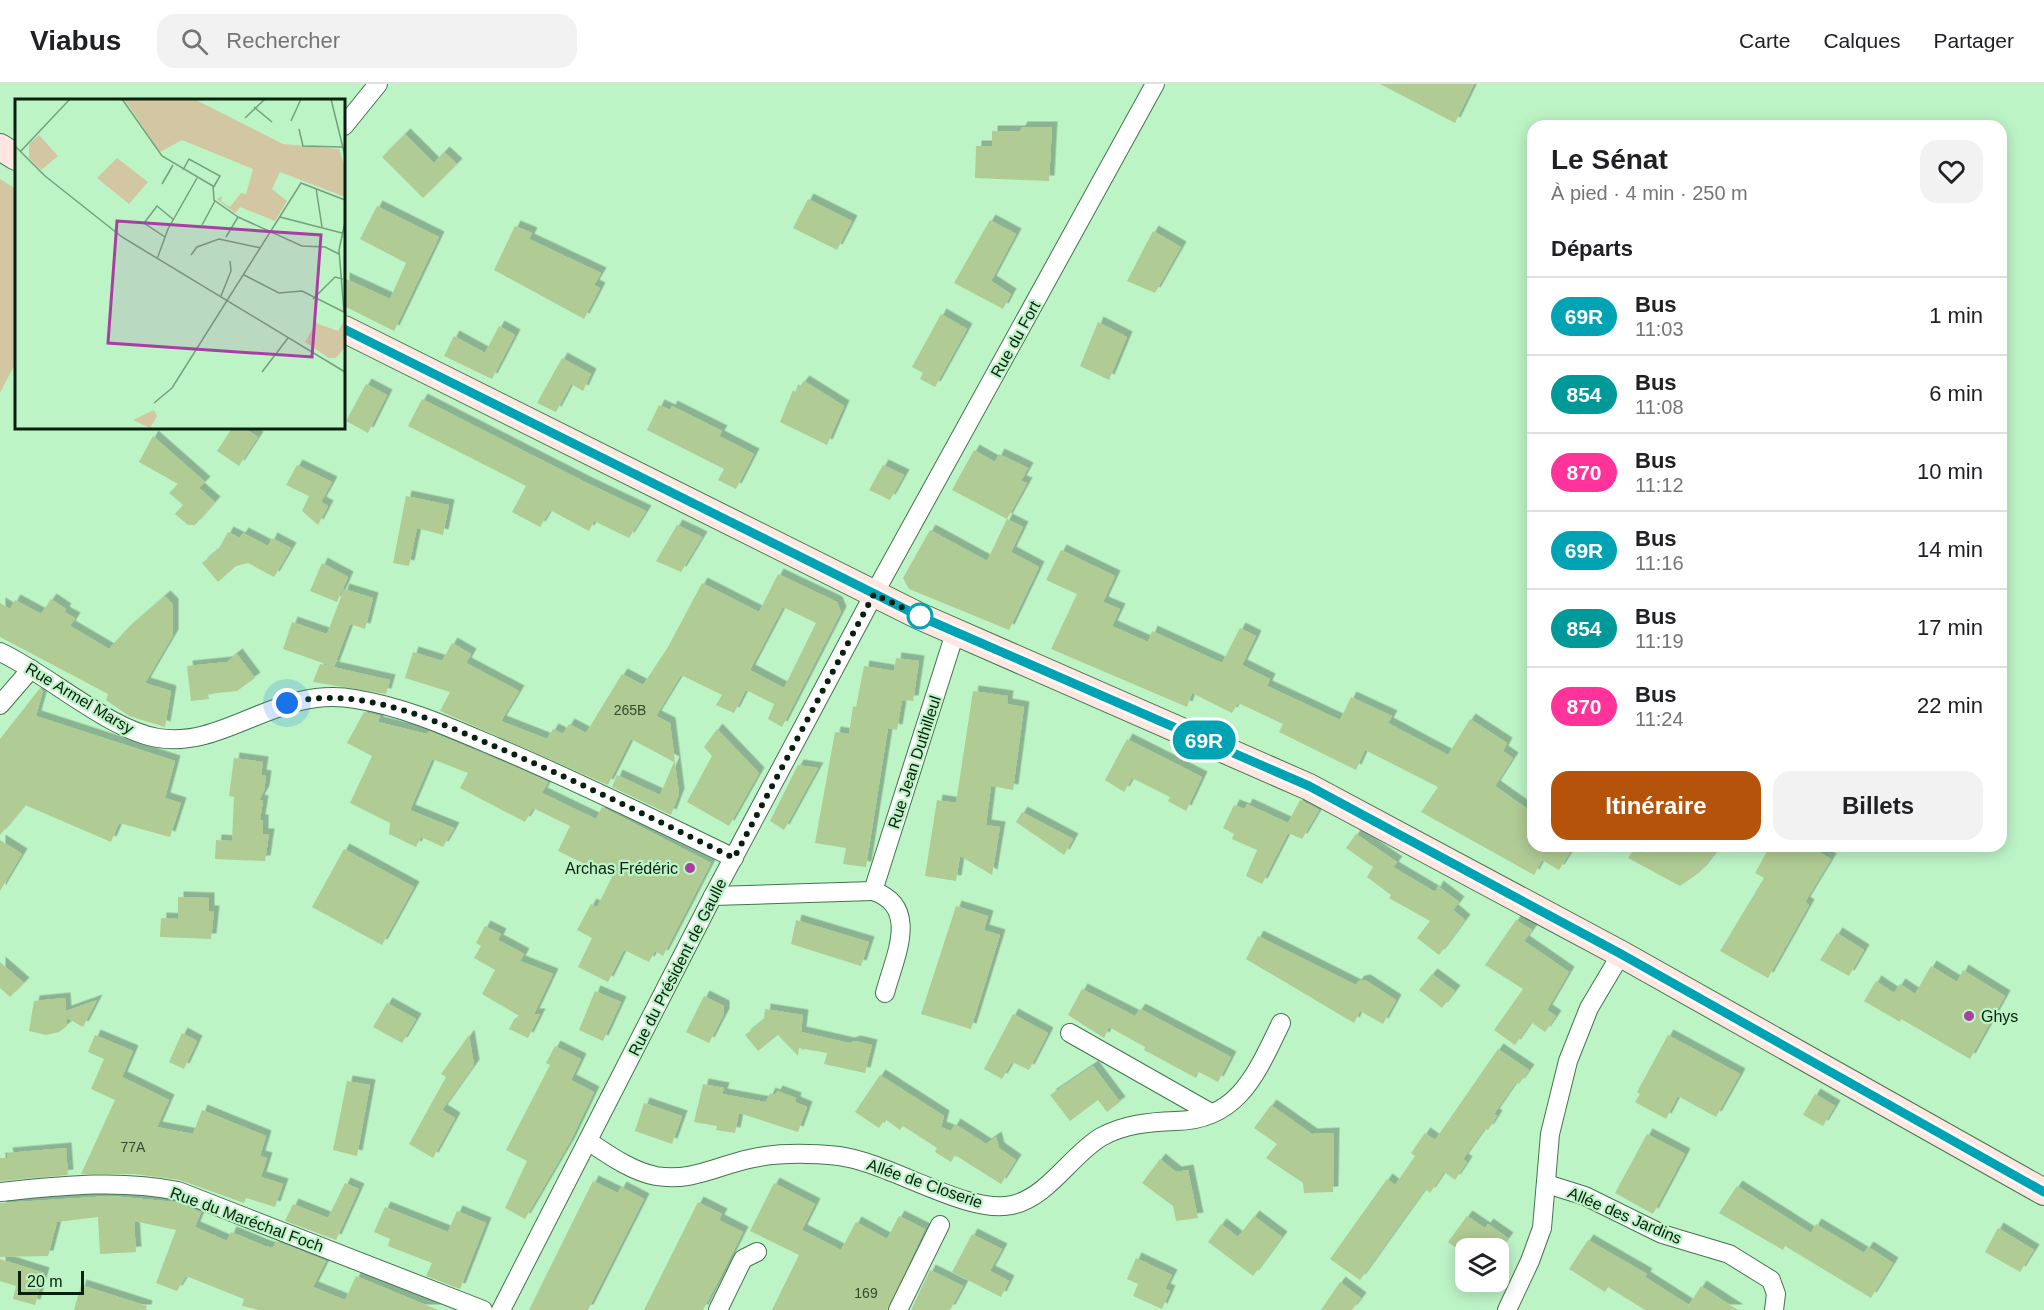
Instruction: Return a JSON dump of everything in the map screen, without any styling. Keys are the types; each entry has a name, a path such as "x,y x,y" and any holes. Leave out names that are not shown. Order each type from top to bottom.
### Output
{"main road":[{"path":"0,147 15,156"},
{"path":"345,330 955,633 1300,782 1621,954 2044,1192"}],"street":[{"path":"345,125 378,84"},
{"name":"Rue du Fort","path":"874,594 1155,84"},
{"name":"Rue du Président de Gaulle","path":"501,1310 713,896 874,594"},
{"name":"Rue Jean Duthilleul","path":"873,891 955,633"},
{"name":"Rue Armel Marsy","path":"0,652 122,726 159,738 183,739 207,734 287,703 308,698 352,698 389,706 423,716 568,778 734,858"},
{"path":"0,705 31,669"},
{"path":"713,896 873,891 893,901 901,918 902,929 885,993"},
{"path":"1507,1310 1537,1244 1544,1212 1550,1134 1568,1061 1589,1008 1621,954"},
{"name":"Allée de Closerie","path":"588,1141 630,1167 668,1177 697,1175 759,1156 796,1153 842,1157 882,1166 969,1202 998,1207 1024,1201 1036,1194 1087,1147 1113,1131 1144,1123 1190,1120 1225,1107 1244,1092 1281,1023"},
{"path":"1070,1033 1211,1113"},
{"name":"Rue du Maréchal Foch","path":"0,1192 106,1183 142,1184 178,1191 483,1310"},
{"name":"Allée des Jardins","path":"1547,1184 1585,1196 1668,1236 1729,1254 1771,1280 1776,1294 1774,1310"},
{"path":"898,1310 940,1225"},
{"path":"718,1310 743,1259 757,1252"}],"shaded area":[{"path":"0,179 15,188 15,364 0,393"}],"building":[{"path":"1380,84 1474,84 1455,123"},
{"path":"1022,127 1052,127 1049,181 975,178 976,146 992,146 992,131 1020,131"},
{"path":"405,134 434,163 444,152 457,164 423,198 382,157"},
{"path":"808,199 852,221 837,250 793,228"},
{"path":"377,206 439,237 394,331 345,306 345,278 390,299 406,263 360,239"},
{"path":"990,220 1016,234 991,281 1011,294 1003,309 954,283"},
{"path":"515,226 532,233 529,239 601,273 594,285 600,288 584,319 494,270"},
{"path":"1153,231 1181,247 1155,293 1127,281"},
{"path":"941,314 967,329 935,387 920,379 923,373 912,367"},
{"path":"1098,322 1127,337 1109,380 1080,366"},
{"path":"499,326 515,335 492,379 444,356 454,336 485,353"},
{"path":"562,358 591,374 583,391 571,384 556,412 537,403"},
{"path":"804,381 844,406 827,445 780,422 793,390 795,392"},
{"path":"366,384 387,395 368,433 346,421"},
{"path":"422,399 646,511 629,538 594,521 589,531 550,510 540,527 512,512 526,486 408,426"},
{"path":"659,405 670,410 672,406 722,431 719,436 754,454 736,489 718,480 724,469 647,430"},
{"path":"231,429 246,429 258,437 239,466 217,451"},
{"path":"153,436 205,482 199,488 215,502 195,525 188,525 175,514 183,505 169,493 178,484 139,462"},
{"path":"974,450 995,462 999,454 1028,468 1021,481 1027,483 1007,519 952,490"},
{"path":"297,465 332,482 321,502 328,506 318,525 302,511 309,496 286,485"},
{"path":"883,465 904,475 890,500 869,490"},
{"path":"406,496 449,505 443,535 417,528 409,566 393,563"},
{"path":"1007,519 1023,527 1011,552 1039,567 1009,630 909,589 903,578 930,530 987,561"},
{"path":"677,525 702,537 681,572 656,561"},
{"path":"228,532 240,538 243,533 268,546 272,538 291,548 274,577 248,563 236,566 218,582 202,563 218,550"},
{"path":"1061,550 1115,576 1103,602 1120,609 1112,626 1148,642 1152,631 1222,663 1240,628 1256,636 1242,665 1270,679 1267,686 1340,720 1351,697 1392,716 1388,723 1448,755 1470,719 1507,743 1503,751 1513,758 1495,786 1527,809 1527,852 1570,852 1559,870 1542,860 1534,875 1421,812 1438,787 1365,750 1356,770 1279,732 1283,724 1238,703 1232,713 1192,693 1187,707 1051,649 1077,594 1046,580"},
{"path":"322,563 348,577 337,602 310,591"},
{"path":"778,574 837,602 841,612 782,727 768,719 774,704 746,690 734,713 716,705 722,695 681,675 656,716 670,723 679,794 671,815 612,787 617,775 660,795 674,762 631,739 608,785 440,711 450,692 405,678 413,652 442,661 452,643 471,654 466,663 519,691 501,721 547,739 553,729 563,734 569,724 586,733 622,674 643,685 668,647 702,583 759,612","holes":["783,607 816,623 784,688 750,670"]},
{"path":"344,589 373,598 365,629 350,624 334,667 283,649 292,622 327,634"},
{"path":"165,596 173,604 173,635 145,683 171,691 165,727 129,716 106,700 108,694 0,637 0,603 10,609 15,600 41,614 51,599 66,609 64,612 75,618 70,626 109,649 125,631"},
{"path":"237,654 255,678 237,691 208,694 209,699 191,701 187,666 227,662"},
{"path":"896,658 919,661 913,701 902,700 897,730 888,728 866,867 843,864 846,848 815,843 835,732 849,734 853,706 856,707 864,666 894,671"},
{"path":"320,664 390,680 386,694 313,682"},
{"path":"40,688 43,691 36,716 175,761 165,798 181,803 170,837 119,823 111,842 25,805 0,835 0,739"},
{"path":"973,691 1008,696 1007,704 1024,707 1013,790 991,786 986,825 1000,827 992,875 960,856 956,881 925,876 937,800 956,803"},
{"path":"364,712 380,716 378,722 427,734 429,731 522,770 548,782 542,793 596,819 602,807 711,863 663,956 655,951 649,962 624,950 608,982 578,967 592,938 577,930 591,904 597,907 612,877 558,851 570,826 533,808 525,822 460,788 468,773 432,759 410,810 454,828 443,847 421,837 416,847 389,834 390,823 350,803 372,756 347,743"},
{"path":"717,729 759,773 729,826 687,802 712,756 704,747"},
{"path":"1127,739 1202,777 1186,811 1168,801 1170,797 1132,778 1124,792 1105,780"},
{"path":"234,758 263,762 261,775 266,776 264,791 259,800 263,801 260,820 263,820 263,834 269,834 265,861 215,859 216,840 232,841 234,797 229,796"},
{"path":"798,765 818,768 784,830 770,821"},
{"path":"1300,800 1319,810 1302,839 1288,833 1262,884 1246,876 1257,850 1232,839 1234,834 1223,828 1234,805 1245,809 1247,804 1288,823"},
{"path":"1022,812 1073,839 1064,855 1016,822"},
{"path":"1356,834 1397,862 1393,867 1435,892 1438,886 1459,902 1453,910 1465,920 1439,955 1417,938 1430,921 1389,898 1391,895 1367,877 1373,867 1346,848"},
{"path":"0,840 22,854 0,891"},
{"path":"344,849 414,887 382,945 312,907"},
{"path":"1632,852 1715,852 1700,872 1680,886 1628,858"},
{"path":"1767,852 1819,852 1831,859 1805,902 1809,905 1768,978 1720,951 1764,878 1755,873"},
{"path":"178,897 209,898 209,911 214,911 211,939 160,937 161,918 178,919"},
{"path":"956,906 988,916 984,930 1000,935 971,1029 921,1014"},
{"path":"796,920 869,942 861,966 791,944"},
{"path":"1516,920 1532,930 1524,941 1569,972 1547,1010 1556,1016 1545,1032 1531,1022 1515,1045 1494,1030 1523,989 1485,965"},
{"path":"485,926 501,934 498,940 524,954 520,961 553,974 534,1014 540,1014 528,1038 509,1029 515,1018 521,1017 482,994 495,970 474,958 481,946 476,943"},
{"path":"1837,933 1864,950 1849,976 1820,960"},
{"path":"1258,936 1356,985 1359,981 1365,980 1396,1000 1383,1024 1360,1011 1354,1023 1246,959"},
{"path":"0,962 24,983 10,997 0,988"},
{"path":"1931,966 1957,982 1963,970 2005,996 1970,1059 1901,1019 1900,1022 1864,1001 1876,981 1894,993 1900,984 1915,994"},
{"path":"1432,974 1455,991 1442,1008 1419,990"},
{"path":"1082,989 1135,1016 1140,1009 1231,1057 1218,1082 1199,1072 1196,1078 1144,1050 1145,1047 1109,1027 1104,1038 1068,1015"},
{"path":"595,991 621,1002 603,1041 579,1030"},
{"path":"704,996 724,1006 724,1014 709,1043 686,1032"},
{"path":"65,998 66,1011 97,1000 83,1027 67,1018 67,1026 59,1032 46,1035 29,1031 34,1001"},
{"path":"387,1003 416,1019 402,1043 373,1027"},
{"path":"765,1009 803,1015 801,1032 849,1043 855,1041 872,1045 865,1073 824,1064 827,1053 799,1048 798,1056 778,1035 758,1051 745,1035 764,1020"},
{"path":"1013,1014 1048,1033 1029,1070 1012,1062 1002,1079 984,1069"},
{"path":"182,1033 197,1041 184,1069 169,1062"},
{"path":"95,1035 133,1051 122,1077 169,1100 157,1127 193,1134 202,1110 266,1136 260,1156 267,1158 261,1177 283,1184 275,1207 246,1198 244,1203 180,1180 134,1174 81,1174 115,1100 91,1089 104,1059 88,1052"},
{"path":"469,1035 474,1065 442,1110 455,1118 433,1158 409,1144 446,1077 441,1074"},
{"path":"1668,1035 1740,1074 1716,1117 1678,1096 1666,1119 1635,1102 1640,1094 1637,1092"},
{"path":"555,1046 581,1059 571,1080 594,1092 570,1142 525,1219 505,1208 527,1161 506,1150 550,1065 546,1063"},
{"path":"1498,1049 1529,1070 1519,1084 1516,1082 1494,1114 1497,1116 1488,1130 1485,1128 1463,1159 1467,1162 1455,1180 1444,1172 1430,1193 1425,1189 1360,1280 1330,1259 1387,1179 1395,1185 1415,1156 1411,1153 1425,1133 1435,1140"},
{"path":"1093,1066 1120,1102 1107,1112 1098,1100 1070,1121 1050,1095"},
{"path":"880,1075 944,1116 941,1127 951,1131 955,1124 986,1144 996,1137 999,1148 1016,1160 1001,1184 955,1155 951,1162 935,1152 937,1148 903,1126 900,1130 885,1119 879,1128 855,1112"},
{"path":"347,1081 370,1085 357,1156 333,1150"},
{"path":"703,1084 724,1088 722,1094 766,1102 770,1093 775,1095 777,1091 796,1098 795,1102 807,1107 798,1132 739,1113 735,1133 716,1130 717,1126 694,1122"},
{"path":"1815,1094 1835,1106 1823,1126 1803,1115"},
{"path":"644,1103 682,1116 672,1144 635,1131"},
{"path":"1271,1105 1312,1134 1334,1133 1333,1192 1304,1193 1303,1183 1266,1158 1277,1144 1254,1128"},
{"path":"1647,1134 1685,1154 1653,1214 1615,1193"},
{"path":"66,1148 68,1175 0,1181 0,1158 8,1158 7,1153"},
{"path":"1160,1159 1176,1172 1188,1170 1198,1218 1176,1221 1173,1206 1142,1183"},
{"path":"593,1181 618,1193 621,1187 644,1199 588,1310 529,1310"},
{"path":"345,1183 359,1189 336,1240 285,1221 293,1204 328,1218"},
{"path":"774,1183 815,1204 802,1230 841,1250 856,1222 887,1239 899,1216 925,1229 887,1310 772,1310 799,1255 750,1231"},
{"path":"1737,1186 1811,1233 1816,1224 1864,1253 1868,1247 1893,1263 1871,1298 1785,1246 1783,1250 1719,1213"},
{"path":"111,1196 175,1202 201,1212 195,1227 227,1241 231,1232 273,1248 276,1241 326,1261 313,1287 345,1300 356,1276 438,1310 259,1310 242,1306 244,1299 186,1276 177,1291 156,1283 176,1230 134,1221 136,1252 100,1254 98,1217 57,1222 48,1256 0,1257 0,1203"},
{"path":"698,1202 722,1214 719,1220 743,1232 720,1278 703,1310 644,1310"},
{"path":"385,1207 448,1232 457,1211 486,1223 460,1289 426,1276 432,1263 388,1246 390,1239 374,1232"},
{"path":"1254,1216 1282,1237 1253,1276 1208,1242 1221,1224 1238,1237"},
{"path":"1467,1216 1485,1228 1488,1224 1508,1238 1455,1238 1455,1247 1448,1242"},
{"path":"1998,1228 2034,1250 2020,1272 1985,1252"},
{"path":"972,1234 1002,1249 990,1271 1009,1281 1001,1297 952,1272"},
{"path":"1588,1240 1647,1274 1645,1277 1689,1305 1701,1286 1738,1310 1645,1310 1608,1287 1605,1292 1569,1269"},
{"path":"1136,1258 1172,1275 1165,1289 1170,1291 1162,1309 1133,1296 1138,1284 1127,1279"},
{"path":"0,1259 44,1273 35,1305 13,1299 16,1286 0,1281"},
{"path":"930,1270 963,1286 950,1310 911,1310"},
{"path":"1340,1282 1361,1298 1352,1310 1321,1310"},
{"path":"81,1285 147,1306 146,1310 74,1310"}],"bus line":[{"name":"69R","path":"345,330 919,616 1309,786 1527,906 1621,954 2044,1192"}],"place":[{"name":"Archas Frédéric","path":"690,868"},
{"name":"Ghys","path":"1969,1016"}],"route":[{"path":"287,703 327,696 352,698 423,716 568,778 734,858 874,594 920,616"}]}
